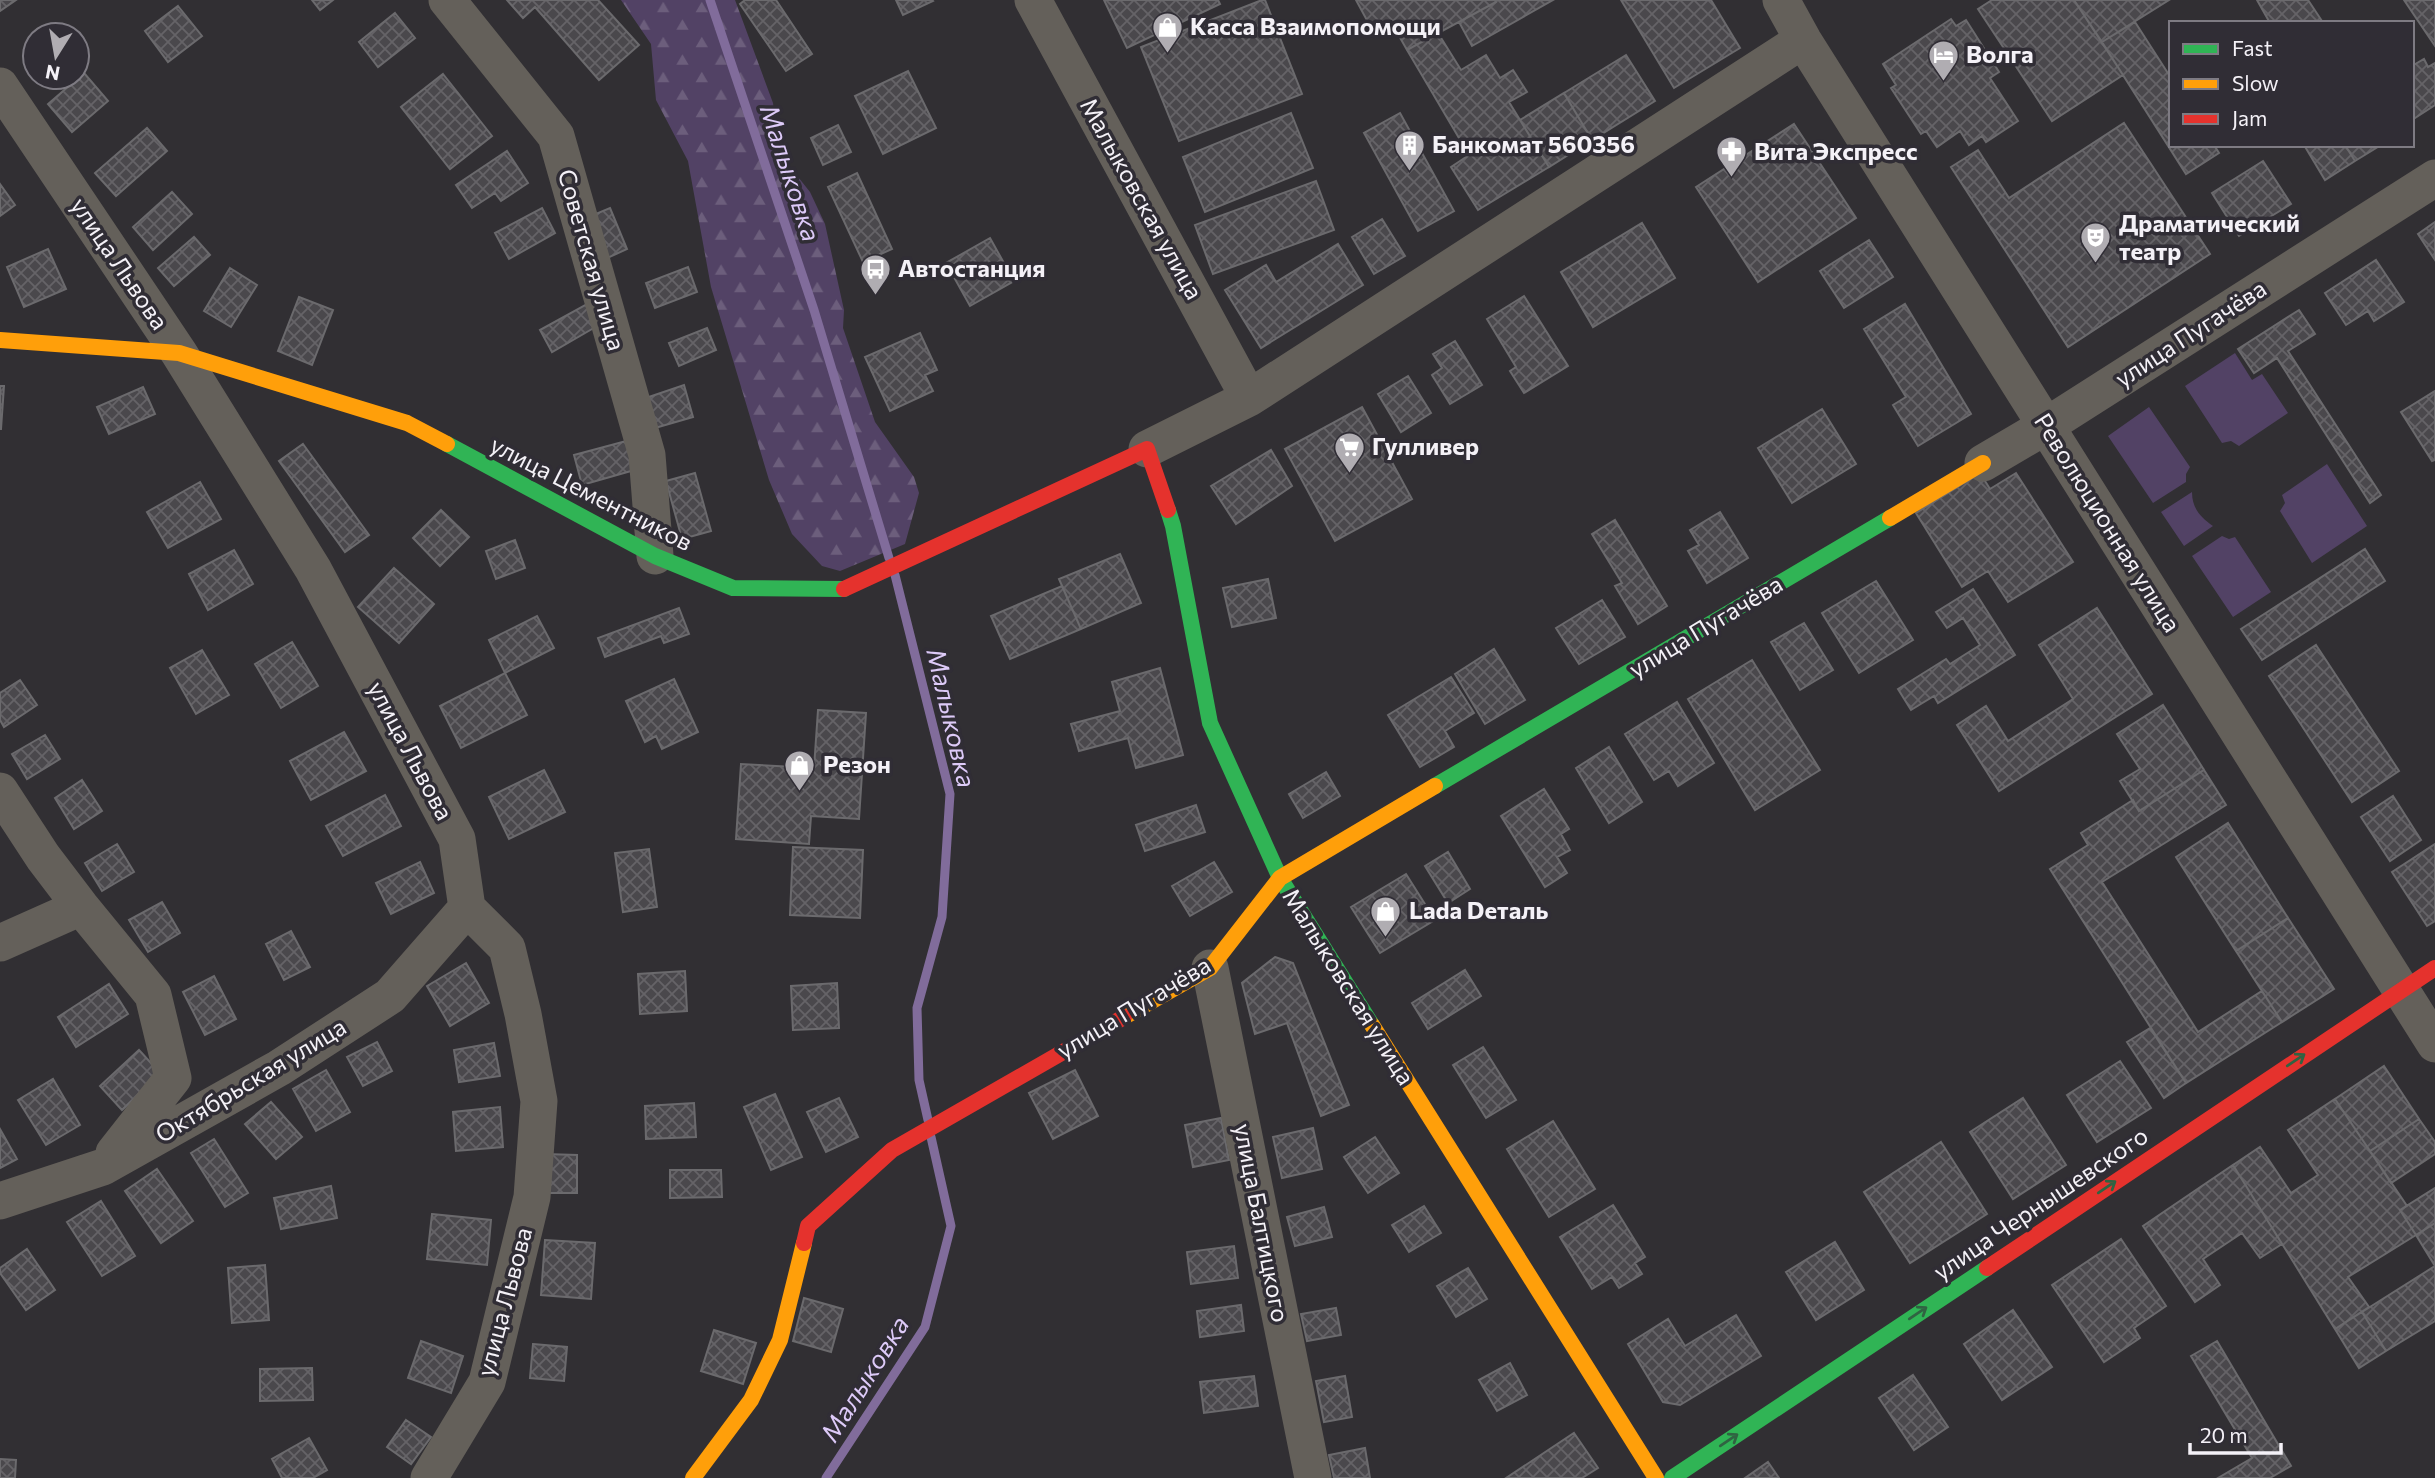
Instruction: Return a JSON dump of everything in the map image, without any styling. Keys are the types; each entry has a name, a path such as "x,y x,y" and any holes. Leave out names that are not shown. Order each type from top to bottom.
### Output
{"street":[{"name":"Советская улица","path":"447,0 556,136 646,455 654,556"},
{"name":"Малыковская улица","path":"1032,0 1249,398"},
{"name":"Революционная улица","path":"1782,0 1803,40 2435,1044"},
{"path":"1147,449 1249,398 1803,40"},
{"name":"улица Львова","path":"0,86 178,353 313,569 457,839 467,908 507,948 523,1014 539,1101 532,1197 487,1382 429,1478"},
{"name":"улица Пугачёва","path":"693,1478 751,1400 780,1340 808,1226 892,1150 1210,968 1279,878 2046,426 2435,178"},
{"name":"улица Цементников","path":"0,340 178,353 407,423 654,556 733,588 842,590 1147,449"},
{"name":"Малыковская улица","path":"1147,449 1173,526 1210,723 1279,878 1657,1478"},
{"path":"0,791 43,857 153,995 173,1078 103,1167"},
{"path":"0,943 81,907"},
{"name":"Октябрьская улица","path":"0,1201 103,1167 279,1069 390,996 467,908"},
{"name":"улица Балтицкого","path":"1210,968 1313,1478"},
{"name":"улица Чернышевского","path":"1672,1478 2435,968"}],"green space":[{"path":"621,0 735,0 773,103 779,153 810,192 825,224 844,310 843,328 875,422 914,477 919,493 905,544 840,571 822,566 792,534 769,480 711,287 688,161 656,100 651,44"},
{"path":"2235,353 2252,380 2262,374 2288,413 2239,446 2231,441 2222,443 2185,386"},
{"path":"2149,407 2190,467 2186,482 2153,503 2108,436"},
{"path":"2327,464 2367,526 2312,563 2280,511 2285,503 2282,495"},
{"path":"2192,492 2193,503 2198,512 2213,526 2184,546 2161,512"},
{"path":"2222,536 2229,539 2235,537 2271,592 2233,617 2192,556"}],"building":[{"path":"0,0 16,0 0,11"},
{"path":"312,0 333,0 320,10"},
{"path":"507,0 598,0 639,45 599,80 535,7 523,18"},
{"path":"745,0 776,0 812,54 786,71 740,4"},
{"path":"896,0 932,0 933,1 903,15"},
{"path":"1104,0 1218,0 1220,4 1127,48"},
{"path":"1265,0 1302,94 1179,141 1141,47"},
{"path":"1356,0 1496,2 1407,50 1394,27 1376,37"},
{"path":"1495,0 1553,0 1472,46 1459,22 1496,2"},
{"path":"1621,0 1711,0 1740,48 1674,88"},
{"path":"1992,0 2074,0 2123,75 2052,121 1978,9"},
{"path":"2074,0 2169,0 2102,42"},
{"path":"2257,0 2308,0 2322,21 2269,21"},
{"path":"2404,0 2435,0 2435,46"},
{"path":"178,6 202,36 168,62 145,31"},
{"path":"395,13 415,38 378,67 359,42"},
{"name":"Волга","path":"1951,19 1956,26 1966,20 1999,72 1990,78 2018,121 1986,142 1982,136 1969,145 1960,131 1937,147 1926,131 1921,134 1891,88 1896,85 1883,64"},
{"path":"2135,22 2169,75 2169,147 2215,147 2219,153 2186,174 2102,42"},
{"path":"1438,33 1461,70 1486,55 1500,78 1513,70 1527,92 1509,102 1549,167 1478,210 1451,167 1469,155 1407,50"},
{"path":"1626,55 1655,101 1592,140 1564,93"},
{"path":"2424,59 2428,67 2435,63 2435,105 2414,119 2414,65"},
{"path":"908,71 936,128 883,154 855,96"},
{"path":"443,74 492,136 450,169 401,107"},
{"path":"91,81 108,101 72,132 48,104 63,91 91,91"},
{"path":"1564,93 1592,140 1549,167 1520,120"},
{"path":"1291,113 1313,168 1205,212 1183,157"},
{"name":"Банкомат 560356","path":"1400,113 1454,211 1418,231 1364,133"},
{"path":"2124,123 2210,254 2068,347 1951,167 1978,150 2009,198"},
{"path":"1794,124 1856,218 1758,282 1696,187"},
{"path":"838,125 851,152 823,165 811,138"},
{"path":"147,128 167,151 116,196 95,173"},
{"path":"2305,147 2346,147 2355,161 2325,180"},
{"path":"2346,147 2378,147 2355,161"},
{"path":"507,151 528,183 501,201 495,193 472,208 456,185"},
{"path":"2263,161 2291,204 2239,236 2212,193"},
{"path":"857,173 892,249 863,262 828,187"},
{"path":"1316,181 1334,230 1213,274 1195,225"},
{"path":"0,184 15,205 0,216"},
{"path":"172,192 192,214 153,250 133,227"},
{"path":"542,208 555,233 509,259 495,233"},
{"path":"610,208 627,249 603,260 586,218"},
{"path":"1382,219 1405,256 1374,274 1352,237"},
{"path":"2435,222 2435,260 2418,234"},
{"path":"1642,223 1675,278 1593,327 1561,272"},
{"path":"194,237 210,255 174,286 158,268"},
{"path":"990,238 1014,281 970,306 946,263"},
{"path":"1869,240 1893,277 1844,308 1820,271"},
{"path":"1338,244 1363,285 1261,348 1225,290 1266,265 1276,282"},
{"path":"48,249 66,289 24,307 7,267"},
{"path":"2376,260 2404,302 2374,321 2368,311 2346,325 2325,293"},
{"path":"688,267 697,292 655,308 646,283"},
{"path":"230,268 257,285 231,327 204,311"},
{"path":"1524,296 1568,366 1524,393 1510,371 1516,367 1487,319"},
{"path":"299,297 333,310 312,365 278,351"},
{"path":"587,304 599,325 552,352 540,330"},
{"path":"1905,304 1971,414 1918,446 1893,405 1906,397 1864,329"},
{"path":"2299,310 2315,334 2288,351 2381,495 2370,503 2277,358 2254,373 2238,349"},
{"path":"707,328 716,350 679,366 669,343"},
{"path":"920,333 937,370 925,375 933,391 890,411 865,357"},
{"path":"1455,341 1482,385 1450,404 1432,375 1442,368 1433,354"},
{"path":"1408,376 1431,413 1401,432 1378,394"},
{"path":"684,385 693,417 655,428 646,398"},
{"path":"0,386 4,386 1,429 0,429"},
{"path":"143,387 155,414 109,434 97,407"},
{"path":"2435,391 2435,460 2432,461 2401,412"},
{"name":"Гулливер","path":"1362,407 1412,499 1335,541 1285,449"},
{"path":"1822,409 1856,464 1792,503 1758,448"},
{"path":"630,440 638,469 582,485 574,455"},
{"path":"303,444 369,535 345,552 279,461"},
{"path":"1271,450 1292,486 1236,524 1211,486"},
{"path":"695,473 711,531 682,539 666,481"},
{"path":"1980,473 1990,489 2016,473 2073,562 2008,602 1988,571 1962,587 1916,513"},
{"path":"200,482 221,519 168,548 147,512"},
{"path":"441,510 469,537 440,566 413,538"},
{"path":"1720,512 1748,558 1707,583 1688,551 1699,545 1690,530"},
{"path":"1615,520 1667,606 1638,624 1615,586 1622,583 1592,534"},
{"path":"515,540 525,568 496,579 486,551"},
{"path":"2365,549 2385,581 2262,660 2241,629"},
{"path":"234,550 253,584 208,610 189,574"},
{"path":"1120,554 1141,603 1081,629 1059,579"},
{"path":"394,568 434,604 399,643 358,607"},
{"path":"1268,579 1276,618 1232,627 1223,588"},
{"path":"1876,581 1913,640 1859,673 1822,613"},
{"path":"1062,586 1081,629 1010,659 991,616"},
{"path":"1973,589 2015,655 1938,703 1934,696 1911,710 1898,689 1946,659 1950,664 1980,645 1963,618 1947,628 1936,612"},
{"path":"1602,600 1625,637 1579,664 1556,628"},
{"path":"679,608 689,634 664,643 661,636 605,657 598,638"},
{"path":"2097,608 2152,694 1999,791 1957,725 1986,706 2008,741 2073,699 2039,645"},
{"path":"537,616 554,648 505,673 489,640"},
{"path":"1804,623 1833,670 1800,690 1771,642"},
{"path":"292,642 318,686 281,708 255,664"},
{"path":"2316,645 2399,771 2352,802 2269,676"},
{"path":"1494,649 1525,700 1485,724 1455,674"},
{"path":"202,650 229,695 196,714 170,668"},
{"path":"1752,660 1820,770 1755,810 1688,699"},
{"path":"1160,668 1183,755 1136,768 1128,738 1079,751 1071,724 1120,711 1112,682"},
{"path":"505,673 527,715 461,748 440,706"},
{"path":"1451,677 1474,713 1445,731 1454,747 1420,767 1388,715"},
{"path":"674,679 698,732 662,749 656,736 645,742 626,701"},
{"path":"20,680 37,705 4,727 0,720 0,693"},
{"path":"1677,702 1714,763 1678,786 1669,771 1654,780 1625,734"},
{"path":"2163,705 2204,770 2139,811 2120,781 2140,769 2117,734"},
{"name":"Резон","path":"818,710 866,713 859,819 811,816 809,844 736,839 741,764 814,768"},
{"path":"344,732 366,771 311,800 290,761"},
{"path":"45,735 60,759 27,779 12,754"},
{"path":"1609,747 1642,802 1609,823 1576,768"},
{"path":"544,770 565,812 509,839 489,797"},
{"path":"2204,770 2226,805 2102,882 2198,1032 2262,991 2282,1022 2186,1083 2050,869 2088,845 2081,833 2133,800 2139,811"},
{"path":"1326,772 1340,796 1303,818 1289,794"},
{"path":"82,780 102,811 74,829 55,798"},
{"path":"1544,789 1569,829 1561,834 1570,850 1557,857 1567,873 1545,887 1501,816"},
{"path":"385,795 401,826 343,856 326,826"},
{"path":"2393,796 2421,840 2390,861 2361,817"},
{"path":"1196,805 1205,832 1145,851 1136,825"},
{"path":"2228,823 2288,918 2236,951 2176,857"},
{"path":"117,844 134,872 102,891 85,863"},
{"path":"2435,844 2435,921 2427,926 2392,872"},
{"path":"793,847 863,850 860,918 790,915"},
{"path":"649,849 657,907 623,912 615,853"},
{"path":"1448,852 1470,889 1448,903 1425,866"},
{"path":"420,862 434,893 391,914 376,883"},
{"path":"1214,862 1232,892 1190,916 1172,886"},
{"path":"1406,874 1435,920 1380,953 1351,907"},
{"path":"162,902 180,933 148,952 129,920"},
{"path":"2288,918 2334,989 2282,1022 2236,951"},
{"path":"291,931 310,967 284,980 266,944"},
{"path":"1275,957 1293,963 1349,1105 1321,1116 1287,1023 1255,1034 1242,983"},
{"path":"466,963 489,1003 450,1026 427,986"},
{"path":"1465,970 1481,996 1428,1029 1412,1003"},
{"path":"685,971 687,1011 640,1014 638,974"},
{"path":"214,976 236,1019 205,1035 183,992"},
{"path":"837,983 839,1028 793,1030 791,986"},
{"path":"109,984 128,1014 76,1047 58,1017"},
{"path":"2150,1028 2186,1083 2164,1098 2127,1042"},
{"path":"377,1042 392,1071 363,1086 347,1057"},
{"path":"494,1043 500,1076 459,1082 454,1050"},
{"path":"1483,1047 1516,1100 1486,1118 1453,1065"},
{"path":"139,1050 161,1074 122,1110 100,1086"},
{"path":"2120,1061 2151,1108 2097,1142 2067,1095"},
{"path":"2384,1066 2419,1119 2370,1151 2335,1099"},
{"path":"326,1070 350,1112 316,1131 293,1089"},
{"path":"1075,1070 1098,1116 1053,1139 1029,1093"},
{"path":"53,1079 80,1125 46,1145 18,1100"},
{"path":"775,1094 802,1157 771,1170 744,1107"},
{"path":"839,1098 858,1137 826,1152 807,1112"},
{"path":"2023,1098 2066,1165 2013,1199 1970,1132"},
{"path":"2335,1099 2407,1206 2400,1210 2416,1235 2348,1277 2369,1307 2335,1329 2233,1165 2260,1147 2291,1193 2318,1175 2288,1130"},
{"path":"271,1102 302,1137 276,1159 245,1124"},
{"path":"694,1103 696,1137 646,1139 645,1106"},
{"path":"500,1107 503,1147 456,1151 453,1112"},
{"path":"1221,1118 1229,1160 1193,1167 1185,1125"},
{"path":"2419,1119 2435,1142 2435,1154 2391,1183 2370,1151"},
{"path":"1553,1121 1595,1189 1549,1217 1507,1149"},
{"path":"1313,1128 1322,1169 1282,1178 1273,1137"},
{"path":"0,1129 17,1159 0,1168"},
{"path":"1375,1137 1399,1173 1368,1193 1344,1157"},
{"path":"214,1139 248,1193 225,1207 191,1153"},
{"path":"1941,1142 1987,1214 1910,1263 1864,1192"},
{"path":"545,1154 577,1155 577,1193 545,1193"},
{"path":"2233,1165 2282,1244 2260,1258 2242,1233 2203,1259 2220,1285 2195,1302 2143,1226"},
{"path":"157,1169 193,1221 161,1243 125,1191"},
{"path":"670,1170 721,1170 722,1197 670,1198"},
{"path":"331,1186 337,1218 281,1229 274,1198"},
{"path":"2435,1188 2435,1223 2416,1235 2400,1210"},
{"path":"101,1201 135,1256 102,1276 67,1222"},
{"path":"1613,1205 1645,1257 1635,1263 1642,1274 1619,1288 1612,1277 1592,1289 1560,1237"},
{"path":"1424,1206 1441,1233 1409,1252 1392,1225"},
{"path":"1324,1207 1332,1237 1295,1246 1287,1217"},
{"path":"432,1214 491,1220 487,1265 427,1259"},
{"path":"2435,1223 2435,1266 2416,1235"},
{"path":"2121,1239 2166,1306 2134,1328 2140,1338 2104,1362 2052,1285"},
{"path":"545,1240 595,1243 591,1299 541,1295"},
{"path":"1835,1242 1864,1290 1816,1320 1786,1272"},
{"path":"1234,1246 1238,1278 1191,1284 1187,1252"},
{"path":"27,1249 55,1290 26,1310 0,1273 0,1268"},
{"path":"265,1265 269,1320 232,1323 228,1268"},
{"path":"2435,1266 2435,1321 2386,1351 2362,1312"},
{"path":"1468,1268 1487,1299 1456,1317 1437,1286"},
{"path":"804,1298 843,1309 831,1352 793,1341"},
{"path":"1241,1305 1244,1331 1200,1337 1197,1311"},
{"path":"1336,1308 1341,1335 1307,1341 1301,1314"},
{"path":"2013,1310 2052,1367 2002,1400 1964,1344"},
{"path":"2362,1312 2386,1351 2359,1368 2335,1329"},
{"path":"1736,1315 1761,1356 1680,1405 1663,1402 1628,1344 1668,1319 1685,1346"},
{"path":"714,1330 756,1343 743,1384 701,1371"},
{"path":"421,1341 463,1356 451,1393 408,1378"},
{"path":"2217,1341 2291,1466 2270,1478 2218,1478 2252,1458 2191,1356"},
{"path":"533,1344 567,1347 564,1381 530,1378"},
{"path":"1510,1363 1527,1395 1497,1411 1479,1380"},
{"path":"312,1368 313,1400 260,1401 260,1369"},
{"path":"1913,1375 1948,1427 1914,1450 1879,1398"},
{"path":"1254,1376 1258,1406 1204,1413 1200,1382"},
{"path":"1345,1376 1352,1417 1324,1422 1316,1381"},
{"path":"406,1420 431,1437 411,1464 387,1447"},
{"path":"1574,1433 1598,1468 1582,1478 1506,1478"},
{"path":"309,1438 327,1470 313,1478 282,1478 272,1459"},
{"path":"1365,1448 1370,1478 1334,1478 1329,1455"},
{"path":"0,1459 16,1460 15,1478 0,1478"},
{"path":"1768,1462 1779,1478 1745,1478"}],"waterway":[{"name":"Малыковка","path":"710,0 814,310 889,558"},
{"name":"Малыковка","path":"895,575 950,794 942,917 917,1008 919,1080 928,1120"},
{"name":"Малыковка","path":"826,1478 925,1327 951,1226 931,1137"}],"traffic: fast":[{"path":"447,444 655,556 733,588 844,589"},
{"path":"1168,510 1210,723 1280,878 1372,1025"},
{"path":"1435,786 1890,518"},
{"path":"1672,1478 1987,1268"}],"traffic: slow":[{"path":"0,340 179,353 407,423 447,444"},
{"path":"1890,518 1983,463"},
{"path":"1124,1017 1210,968 1280,878 1435,786"},
{"path":"1372,1025 1656,1478"},
{"path":"693,1478 751,1400 780,1340 804,1243"}],"traffic: jam":[{"path":"844,589 1147,449 1168,510"},
{"path":"1987,1268 2435,968"},
{"path":"804,1243 808,1226 892,1150 1124,1017"}],"place":[{"name":"Касса Взаимопомощи","path":"1167,54"},
{"name":"Волга","path":"1943,82"},
{"name":"Банкомат 560356","path":"1409,172"},
{"name":"Вита Экспресс","path":"1731,179"},
{"name":"Драматический театр","path":"2096,265"},
{"name":"Автостанция","path":"875,296"},
{"name":"Гулливер","path":"1349,474"},
{"name":"Резон","path":"800,792"},
{"name":"Lada Dеталь","path":"1386,938"}]}
